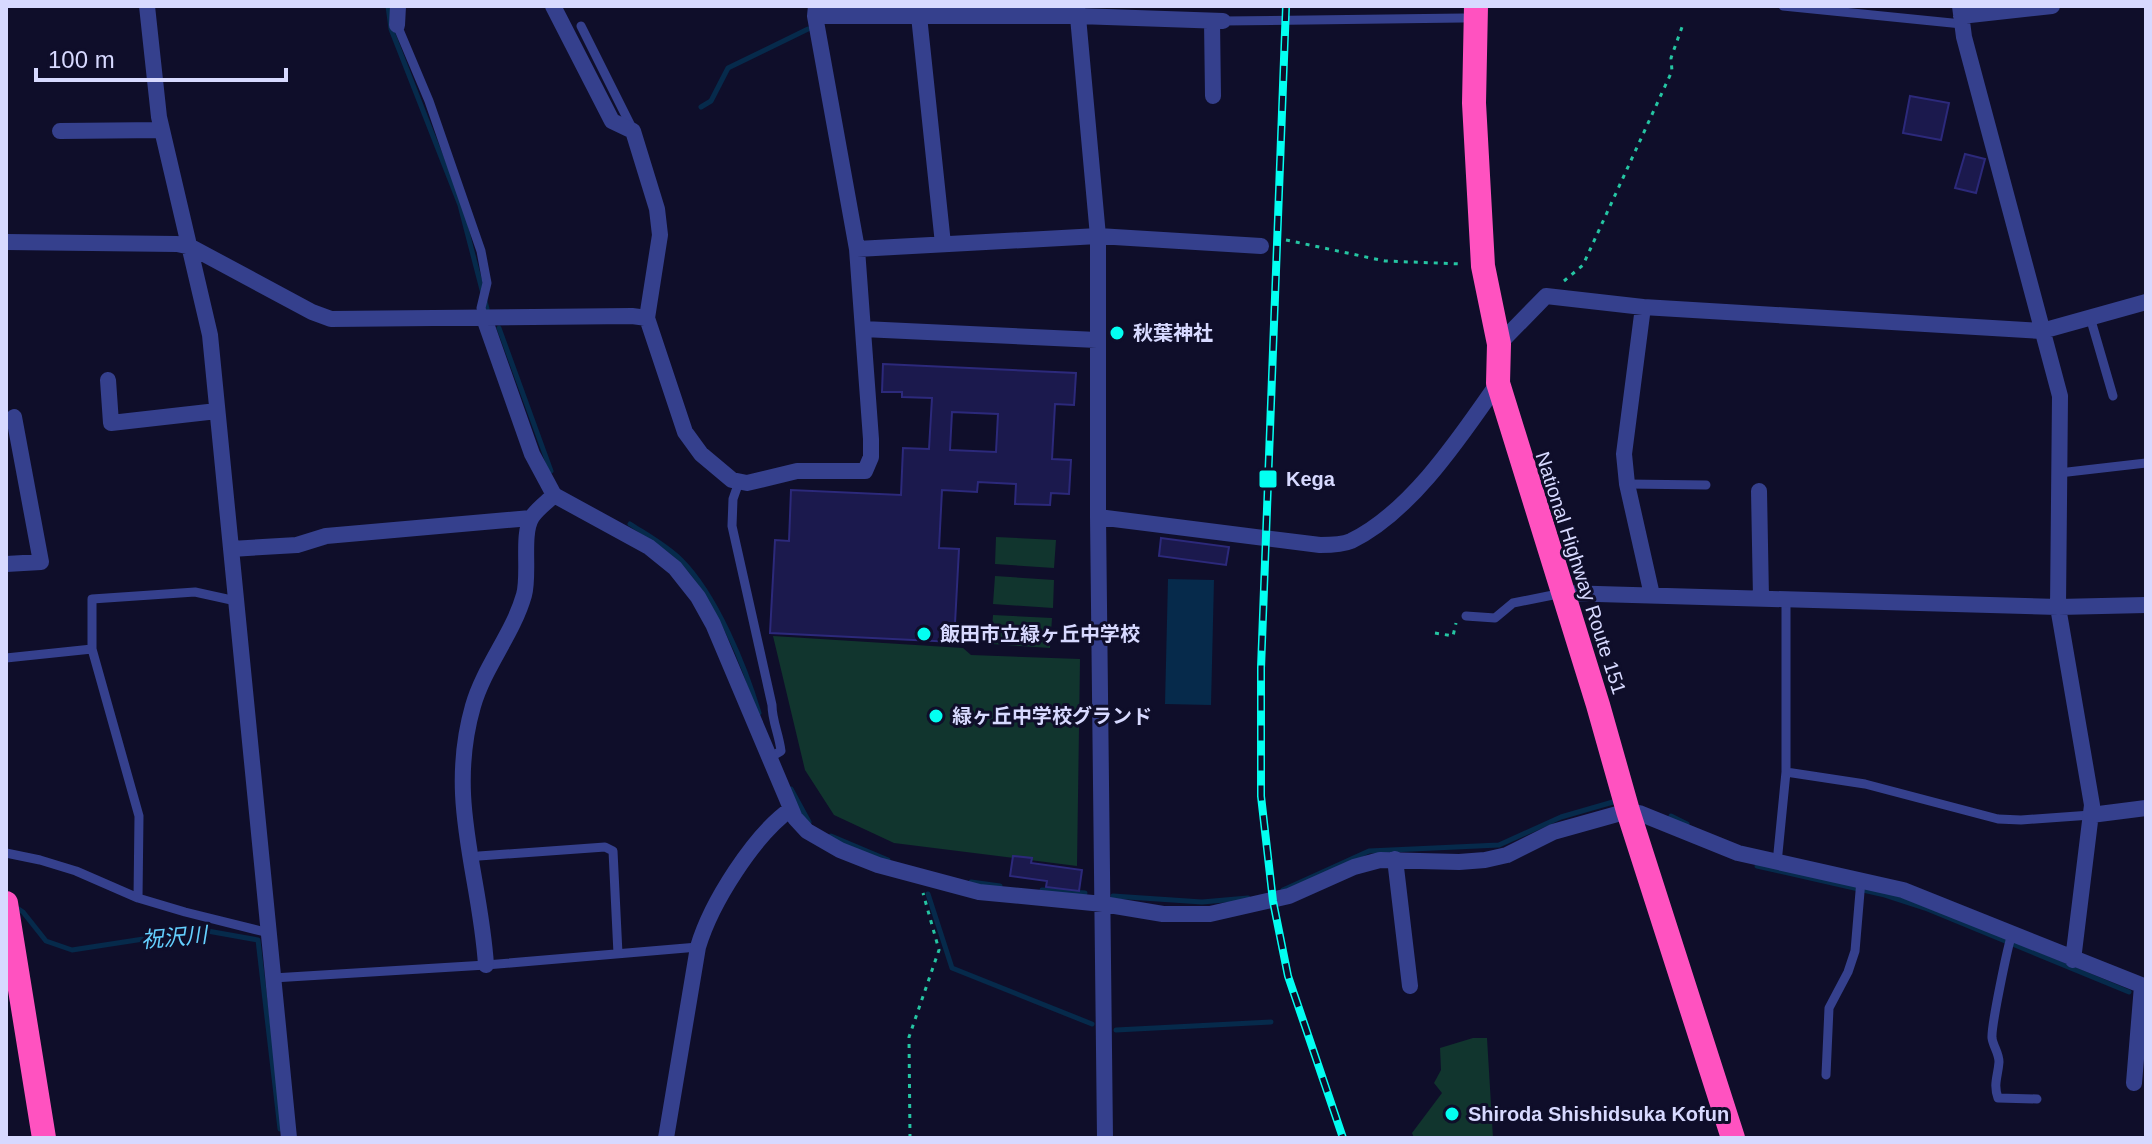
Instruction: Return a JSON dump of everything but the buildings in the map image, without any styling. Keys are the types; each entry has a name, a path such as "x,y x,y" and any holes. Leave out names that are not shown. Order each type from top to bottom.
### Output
{"highway":[{"name":"National Highway Route 151","path":"1469,12 1483,266 1499,344 1498,383 1628,811 1733,1138"},
{"path":"8,920 44,1138"}],"street":[{"path":"147,6 155,96 210,335 289,1138"},
{"path":"397,25 398,6"},
{"path":"553,6 612,121 633,131 657,209 660,235 647,318 685,432 707,459 732,480 739,482 747,483 797,471 865,471 871,457 857,249 816,11 919,16 1077,11 1217,21 1213,96"},
{"path":"2052,6 1961,15 1964,37 2060,396 2058,607 2092,805 2073,960"},
{"path":"1077,11 1098,236 1105,1138"},
{"path":"919,16 943,244"},
{"path":"60,131 162,130"},
{"path":"857,249 1098,236 1261,246"},
{"path":"6,242 177,244 191,247 312,312 331,319 483,313 647,318"},
{"path":"1499,344 1546,296 1643,307 2042,331 2146,302"},
{"path":"1643,307 1624,454 1627,484 1652,595"},
{"path":"483,313 532,454 554,495 649,547 683,577 713,624 773,755 791,809 807,831 840,850 878,865 979,892 1103,904 1163,914 1210,914 1289,896 1354,867 1395,859 1459,862 1507,855 1553,832 1628,811 1714,845 1860,886 1903,890 2009,941 2073,960 2144,987 2134,1083"},
{"path":"863,329 1097,340"},
{"path":"108,380 111,423 217,411"},
{"path":"1098,517 1320,545 1348,543 1376,526 1414,491 1455,446 1498,383"},
{"path":"6,564 41,562 14,417"},
{"path":"1759,491 1761,598"},
{"path":"486,965 461,787 463,747 473,703 524,595 531,518 554,495"},
{"path":"231,549 297,545 326,536 355,533 531,518"},
{"path":"1563,593 2058,607 2146,605"},
{"path":"2091,815 2146,808"},
{"path":"666,1138 705,920 723,889 776,819 791,809"},
{"path":"1395,859 1410,986"}],"lane":[{"path":"1783,6 1961,15"},
{"path":"1217,21 1469,12"},
{"path":"397,25 464,198 481,251 488,290 483,313"},
{"path":"581,26 633,131"},
{"path":"2090,317 2113,396"},
{"path":"2059,473 2146,463"},
{"path":"739,482 733,499 732,526 773,755"},
{"path":"1627,484 1706,485"},
{"path":"138,898 139,816 92,649 92,599 195,592 236,601"},
{"path":"1466,616 1495,618 1513,603 1563,593"},
{"path":"1777,863 1786,772 1786,600"},
{"path":"6,658 92,649"},
{"path":"1786,772 1865,784 1998,819 2091,815"},
{"path":"470,859 605,847 613,851 618,954"},
{"path":"6,853 76,871 138,898 269,933"},
{"path":"1826,1075 1829,1008 1855,951 1860,886"},
{"path":"2009,941 1992,1038 1999,1059 1994,1085 1998,1098 2037,1099"},
{"path":"273,978 486,965 698,947"}],"path":[{"path":"1546,296 1583,265 1672,71 1671,58 1682,27"},
{"path":"1286,240 1385,261 1483,266"},
{"path":"1435,633 1453,636 1458,614 1466,616"},
{"path":"910,1138 909,1037 939,950 918,876"}],"green space":[{"path":"996,537 1056,540 1054,568 995,564"},
{"path":"995,576 1054,580 1053,608 993,604"},
{"path":"993,615 1052,618 1050,648 991,644"},
{"name":"緑ヶ丘中学校グランド","path":"773,636 963,648 971,655 1080,659 1077,866 894,843 834,815 805,770"},
{"path":"1473,1038 1487,1038 1493,1138 1414,1138 1412,1133 1442,1093 1434,1083 1441,1070 1440,1048"}],"water":[{"path":"1168,579 1214,580 1211,705 1165,704"}],"waterway":[{"path":"388,6 391,29 460,205 487,309"},
{"path":"701,107 711,101 728,68 808,29"},
{"path":"499,328 551,471"},
{"path":"630,524 675,555 706,592 737,653 759,713"},
{"path":"791,789 809,822"},
{"path":"1283,890 1369,851 1499,845 1561,817 1613,802"},
{"path":"1671,816 1687,824"},
{"path":"831,836 888,860"},
{"path":"1757,866 1885,895 1925,908 2129,992"},
{"path":"971,882 1000,886"},
{"path":"1042,890 1085,893"},
{"path":"928,894 952,968 1092,1024"},
{"path":"1113,896 1202,902 1248,898"},
{"name":"祝沢川","path":"14,906 23,912 46,941 72,950 202,930 258,940 280,1129"},
{"path":"1116,1030 1271,1022"}],"railway":[{"path":"1286,6 1261,668 1261,796 1273,901 1288,976 1343,1138"}],"place":[{"name":"秋葉神社","path":"1117,333"},
{"name":"Kega","path":"1268,479"},
{"name":"飯田市立緑ヶ丘中学校","path":"924,634"},
{"name":"緑ヶ丘中学校グランド","path":"936,716"},
{"name":"Shiroda Shishidsuka Kofun","path":"1452,1114"}]}
